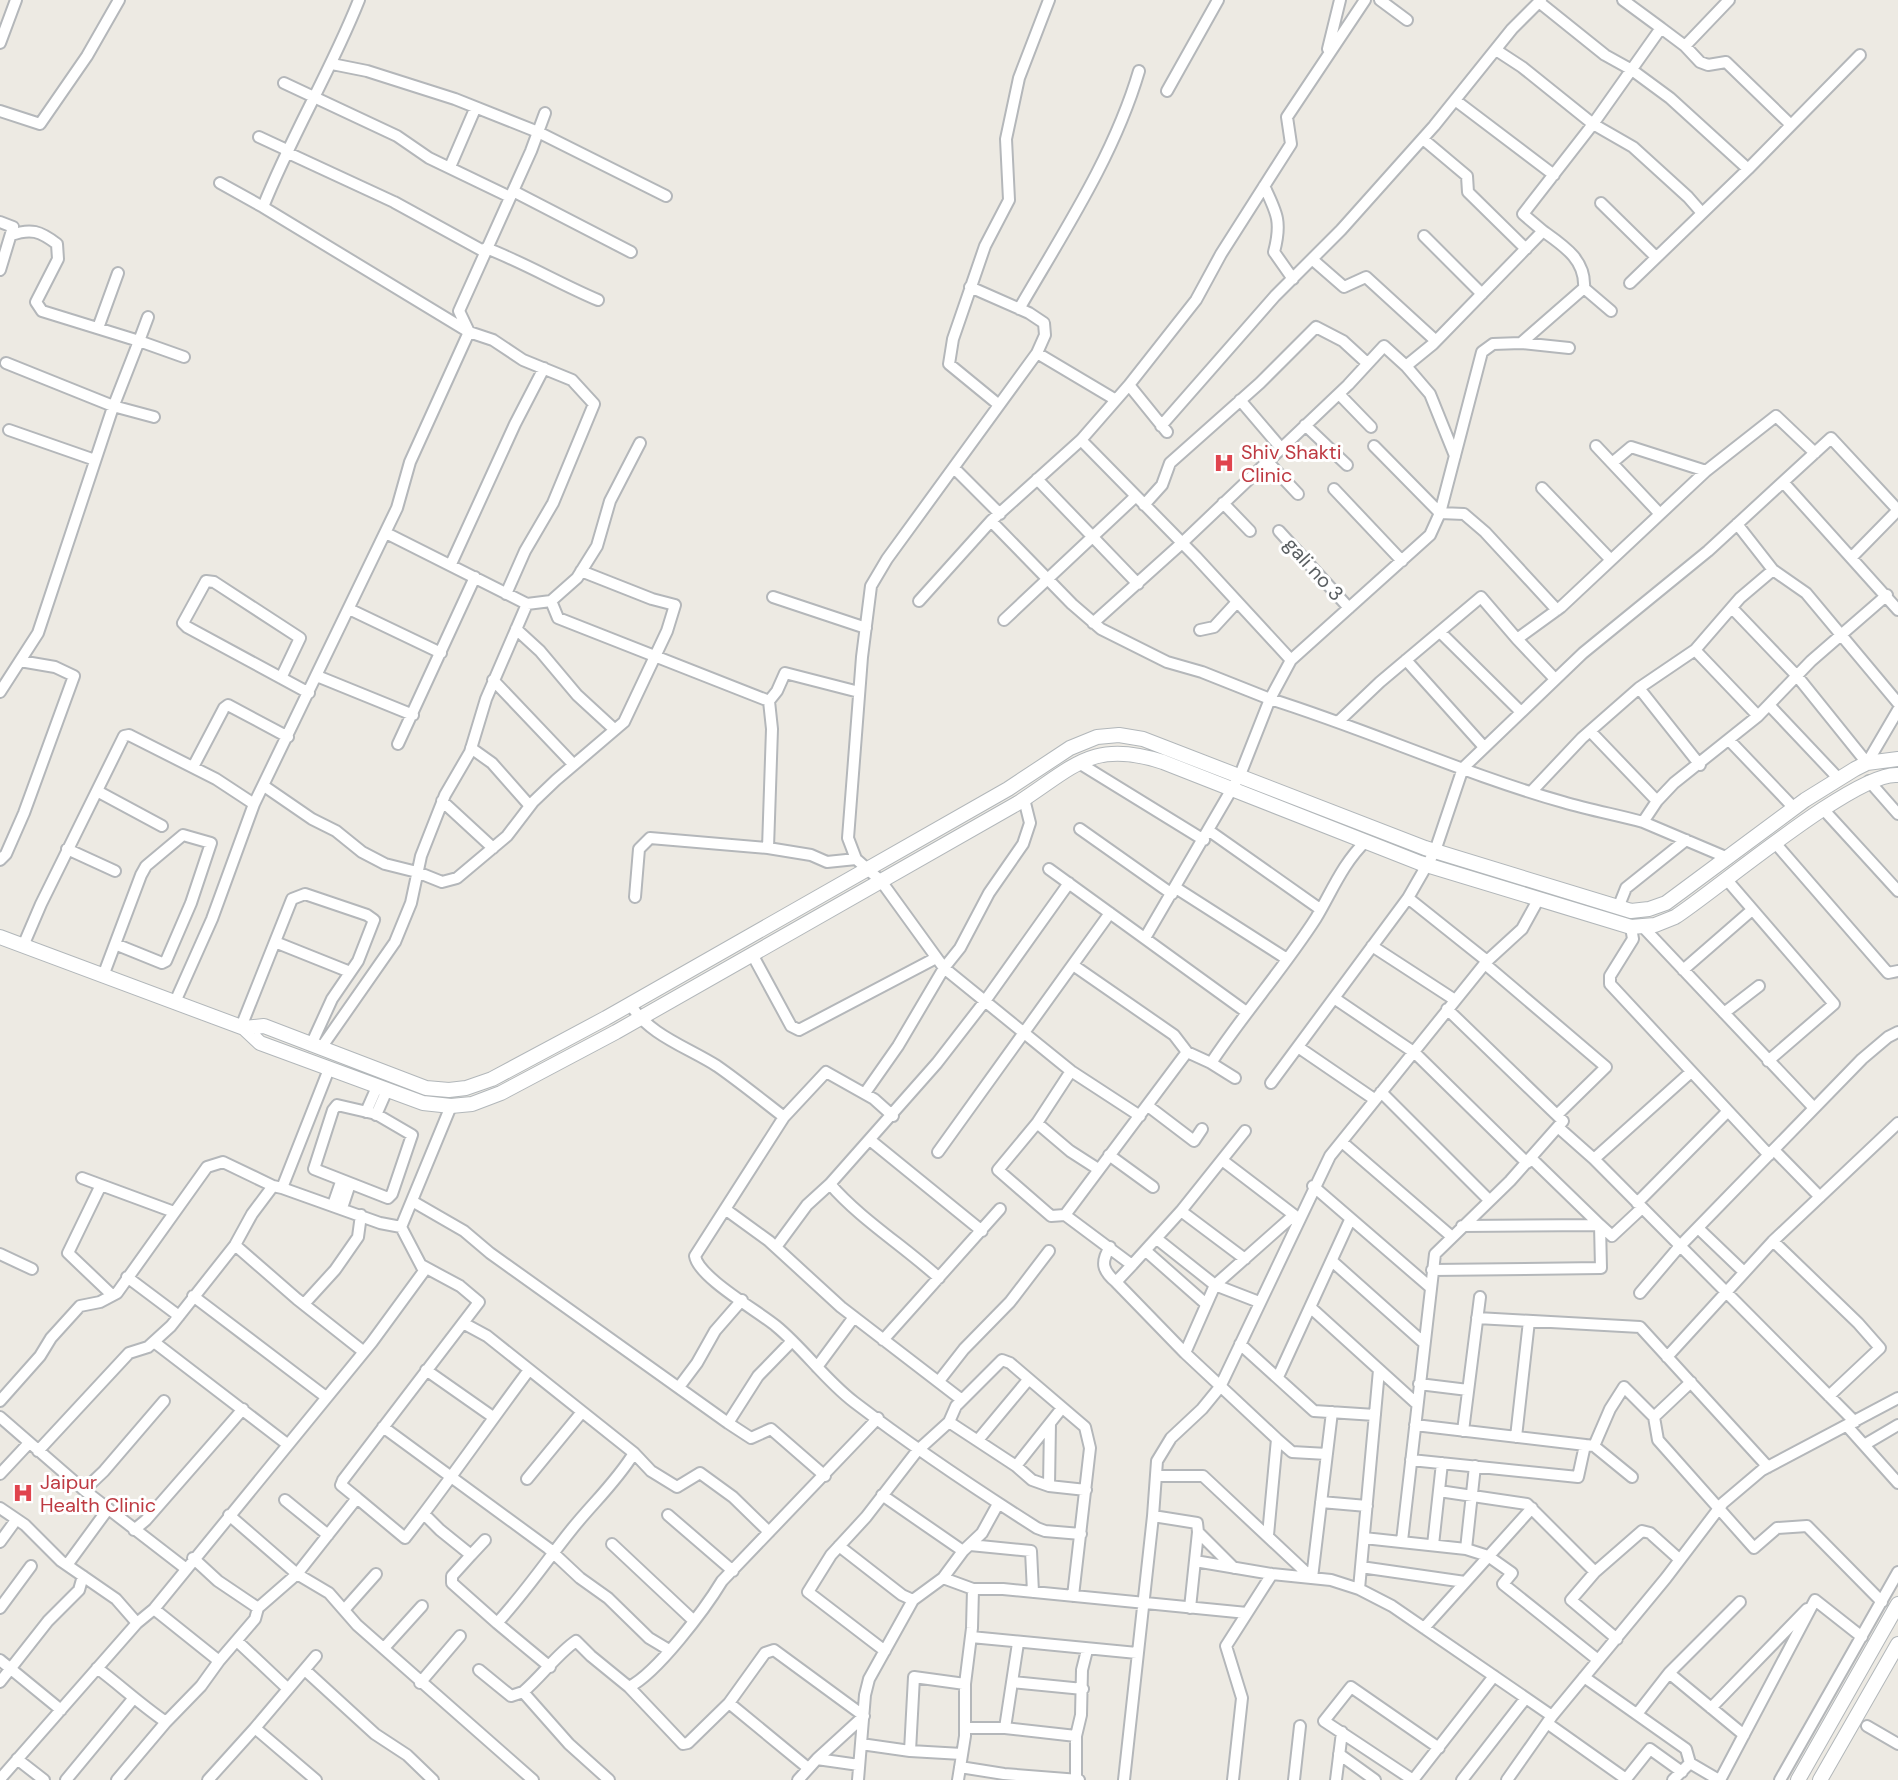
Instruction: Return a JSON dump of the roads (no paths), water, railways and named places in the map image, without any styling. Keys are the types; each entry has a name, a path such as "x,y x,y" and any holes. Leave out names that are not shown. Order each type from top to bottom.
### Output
{"street":[{"path":"0,43 16,0"},
{"path":"0,111 40,123 87,56 119,0"},
{"path":"263,207 286,151 332,64 359,0"},
{"path":"999,405 949,364 953,339 985,246 1009,200 1008,129 1019,78 1049,0"},
{"path":"1167,91 1218,0"},
{"path":"1326,58 1340,0"},
{"path":"920,601 991,521 1081,440 1129,385 1196,300 1291,144 1287,117 1365,0"},
{"path":"1380,0 1407,20"},
{"path":"1623,0 1685,46 1700,62 1708,65 1726,62 1790,124"},
{"path":"1685,46 1729,0"},
{"path":"1129,385 1164,429 1293,279 1313,260 1422,139 1512,29 1540,1 1605,55 1632,70 1670,98 1748,169"},
{"path":"1521,343 1584,288 1585,275 1579,261 1567,248 1523,214 1593,124 1661,28"},
{"path":"1496,50 1522,67 1593,124 1633,147 1688,196 1702,213"},
{"path":"1630,283 1748,169 1860,55"},
{"path":"332,64 392,79 455,99 475,109 538,132 666,196"},
{"path":"1019,309 1103,160 1129,107 1139,71"},
{"path":"284,83 397,136 450,167 512,194 631,252"},
{"path":"1455,100 1554,175"},
{"path":"450,167 475,109"},
{"path":"175,1002 212,919 254,804 397,508 410,462 469,332 459,311 512,194 545,113"},
{"path":"259,137 394,202 485,250 518,260 541,275 598,300"},
{"path":"1422,139 1467,176 1468,192 1526,249"},
{"path":"220,183 469,332 493,340 523,360 572,380 594,404 553,503 525,551 506,594"},
{"path":"1264,186 1278,216 1279,233 1274,252 1293,279"},
{"path":"1601,204 1656,257"},
{"path":"0,222 13,227 0,270"},
{"path":"11,235 28,229 44,234 57,244 58,259 36,303 42,311 139,340 184,357"},
{"path":"1406,366 1436,341 1543,231"},
{"path":"1424,236 1482,294"},
{"path":"1313,260 1344,287 1366,278 1436,341"},
{"path":"98,328 118,273"},
{"path":"970,288 1019,309 1044,323 1045,335 1037,353 887,559 871,586 859,692 848,838 856,859 881,881 944,968 1071,1071 1140,1116"},
{"path":"1584,288 1611,311"},
{"path":"0,692 38,633 113,406 148,317"},
{"path":"1144,505 1162,485 1170,463 1316,327 1343,341 1367,363"},
{"path":"1145,938 1240,775 1270,699 1291,660 1430,535 1440,513 1482,352 1493,344 1521,343 1569,348"},
{"path":"1093,623 1138,584 1339,394 1383,346 1406,366 1430,394 1455,456"},
{"path":"1037,353 1116,400"},
{"path":"6,363 113,406 154,417"},
{"path":"451,564 515,424 544,368"},
{"path":"1339,394 1371,427"},
{"path":"1240,400 1281,448"},
{"path":"1517,639 1557,610 1706,471 1776,416 1815,453"},
{"path":"1305,425 1347,465"},
{"path":"9,430 95,460"},
{"path":"1271,1083 1408,898 1428,866 1463,768 1555,679 1737,524 1831,438 1898,510 1852,557"},
{"path":"1081,440 1182,543 1291,660"},
{"path":"386,533 527,604 551,601 577,578 597,546 610,501 640,443"},
{"path":"1374,446 1440,513 1464,514 1510,556 1557,610"},
{"path":"1596,446 1660,514"},
{"path":"1612,463 1631,447 1706,471"},
{"path":"1267,461 1298,494"},
{"path":"954,468 1000,514"},
{"path":"1037,479 1138,584"},
{"path":"1782,482 1887,595 1898,610"},
{"path":"1542,488 1611,560"},
{"path":"1334,489 1402,561"},
{"path":"1004,620 1136,496"},
{"path":"1223,503 1250,531"},
{"path":"991,521 1093,623 1167,662 1202,672 1270,699 1339,721 1463,768 1562,802 1643,822 1728,858"},
{"path":"1737,524 1773,570 1806,593 1898,703"},
{"name":"gali no 3","path":"1279,531 1349,608"},
{"path":"1532,791 1590,731 1639,688 1695,650 1732,608 1773,570"},
{"path":"264,786 312,819 336,831 362,852 385,864 417,872 442,882 457,878 507,836 530,806 573,764 624,722 655,656 675,605 652,599 581,571"},
{"path":"398,744 475,577"},
{"path":"281,678 300,638 214,582 206,582 183,623 281,678 309,693"},
{"path":"1643,822 1657,801 1674,783 1700,765 1770,706 1797,676 1887,595"},
{"path":"773,597 866,628"},
{"path":"1339,721 1406,660 1481,597 1555,679"},
{"path":"551,601 558,618 769,701"},
{"path":"1200,630 1214,627 1237,602"},
{"path":"316,1047 395,942 411,903 417,872 442,801 471,748 494,680 527,604"},
{"path":"1732,608 1797,676 1867,763"},
{"path":"349,609 441,653"},
{"path":"516,630 540,651 571,688 614,729"},
{"path":"1440,632 1520,711"},
{"path":"1695,650 1758,716"},
{"path":"1406,660 1484,747"},
{"path":"0,860 6,854 24,813 74,676 55,667 20,661"},
{"path":"768,848 771,729 769,701 777,691 785,673 859,692"},
{"path":"317,676 413,715"},
{"path":"494,680 573,764"},
{"path":"1639,688 1700,765"},
{"path":"193,767 224,708 228,705 288,737"},
{"path":"1770,706 1839,779"},
{"path":"1867,763 1898,710"},
{"path":"1590,731 1657,801"},
{"path":"23,946 67,849 126,735 193,767 254,804"},
{"path":"242,1027 264,1026 426,1088 449,1090 466,1088 492,1078 630,1004 1008,789 1070,748 1097,737 1119,735 1143,739 1435,851 1618,908 1641,911 1658,906 1728,858 1794,808 1839,779 1867,763 1898,759"},
{"path":"1729,740 1794,808"},
{"path":"471,748 492,763 530,806"},
{"path":"0,937 242,1027 260,1043 382,1089 423,1103 452,1106 472,1104 501,1093 639,1018 1024,799 1079,763 1103,753 1120,752 1140,754 1232,788 1428,866 1538,900 1637,927 1683,970 1814,1108"},
{"path":"1079,763 1206,835 1320,909"},
{"path":"1637,927 1676,917 1823,809 1869,781 1898,775"},
{"path":"1869,781 1898,814"},
{"path":"97,791 162,826"},
{"path":"865,1093 898,1046 944,968 960,948 989,893 1023,844 1030,823 1024,799"},
{"path":"442,801 493,848"},
{"path":"1823,809 1898,891"},
{"path":"1080,829 1174,891 1287,959"},
{"path":"103,976 115,944 146,866 183,835 211,843 191,903 166,961 162,963 115,944"},
{"path":"635,897 639,849 650,838 768,848 811,855 827,862 856,859"},
{"path":"1618,908 1626,888 1686,840"},
{"path":"1211,1063 1245,1011 1287,959 1320,909 1350,856 1366,841"},
{"path":"1776,844 1888,973 1898,971"},
{"path":"67,849 115,871"},
{"path":"1049,869 1245,1011"},
{"path":"1727,880 1834,1005 1768,1061"},
{"path":"776,1248 807,1205 830,1184 893,1116 985,1001 1069,883"},
{"path":"242,1027 292,899 299,894 367,915 374,920 368,939 332,999 316,1047"},
{"path":"1408,898 1486,962 1606,1067 1558,1114"},
{"path":"1124,1780 1157,1461 1171,1438 1202,1409 1220,1387 1296,1216 1330,1156 1486,962 1522,929 1538,900"},
{"path":"1683,970 1752,910"},
{"path":"938,1152 1110,913"},
{"path":"1637,927 1633,939 1610,976 1610,984 1728,1111 1820,1197"},
{"path":"275,942 350,972"},
{"path":"1372,946 1455,1000"},
{"path":"752,954 791,1026 799,1030 936,958"},
{"path":"1073,965 1174,1035 1187,1052 1235,1078"},
{"path":"1724,1013 1759,986"},
{"path":"1334,998 1415,1053 1612,1236 1728,1111"},
{"path":"630,1004 639,1018 665,1037 718,1067 784,1117"},
{"path":"1402,1540 1435,1254 1529,1160 1563,1121 1447,1009"},
{"path":"1640,1293 1679,1247 1862,1059 1888,1037 1898,1032"},
{"path":"1298,1047 1378,1095 1489,1200"},
{"path":"1065,1215 1187,1052"},
{"path":"39,1451 129,1353 148,1347 154,1342 235,1245 252,1214 278,1187 330,1069"},
{"path":"1071,1071 1037,1123 998,1170 1051,1216 1065,1215 1132,1265"},
{"path":"893,1116 865,1093 826,1072 784,1117 695,1256 696,1262 792,1341 853,1402 878,1418 917,1451 956,1473 999,1504 1045,1531 1081,1534"},
{"path":"1594,1159 1691,1072"},
{"path":"371,1113 382,1089"},
{"path":"337,1105 371,1113 412,1135 412,1142 392,1194 388,1198 318,1172 313,1166 333,1110 337,1105"},
{"path":"401,1227 452,1106"},
{"path":"1148,1106 1194,1141 1202,1129"},
{"path":"1037,1123 1070,1151 1098,1169"},
{"path":"1668,1357 1724,1292 1773,1241 1898,1123"},
{"path":"1559,1128 1594,1159 1829,1396 1864,1445 1898,1484"},
{"path":"1116,1282 1181,1211 1245,1131"},
{"path":"870,1140 982,1231"},
{"path":"1341,1142 1451,1236"},
{"path":"1109,1155 1153,1187"},
{"path":"1222,1160 1296,1216"},
{"path":"0,1401 80,1306 100,1302 112,1295 207,1167 223,1162 278,1187 401,1227 423,1271 364,1352 185,1568 154,1609 137,1623 0,1779"},
{"path":"82,1178 174,1212"},
{"path":"338,1206 345,1183"},
{"path":"830,1184 844,1199 900,1243 939,1278"},
{"path":"101,1185 68,1253 112,1295"},
{"path":"1313,1186 1430,1287"},
{"path":"412,1201 464,1231 490,1253 728,1423 751,1438 771,1430 825,1476"},
{"path":"725,1209 776,1248 854,1317 962,1400"},
{"path":"883,1340 1000,1209"},
{"path":"1181,1211 1245,1259"},
{"path":"304,1304 335,1270 358,1237 361,1215"},
{"path":"1185,1353 1215,1285 1296,1216"},
{"path":"1278,1377 1350,1220"},
{"path":"1462,1226 1600,1225"},
{"path":"1432,1270 1601,1268 1600,1225"},
{"path":"1698,1227 1744,1272"},
{"path":"1157,1239 1215,1285 1259,1302"},
{"path":"1773,1241 1850,1315 1880,1348 1829,1396"},
{"path":"235,1245 364,1352"},
{"path":"1110,1247 1103,1263 1104,1270 1220,1387 1292,1452 1327,1454"},
{"path":"939,1382 964,1349 1010,1302 1049,1251"},
{"path":"1146,1251 1206,1304"},
{"path":"0,1254 32,1269"},
{"path":"1332,1261 1424,1343"},
{"path":"421,1266 460,1286 479,1302 341,1483 405,1538 529,1370"},
{"path":"127,1277 178,1316"},
{"path":"193,1296 326,1397"},
{"path":"1463,1431 1480,1297"},
{"path":"679,1387 697,1364 715,1331 742,1300"},
{"path":"1311,1307 1417,1404"},
{"path":"817,1367 854,1317"},
{"path":"1477,1318 1640,1327 1768,1467"},
{"path":"1516,1437 1529,1321"},
{"path":"463,1323 487,1336 634,1453 651,1471 677,1487 700,1473 733,1497 769,1532"},
{"path":"728,1423 758,1376 792,1341"},
{"path":"154,1342 287,1444"},
{"path":"1240,1344 1314,1411 1375,1415"},
{"path":"885,1651 808,1592 839,1546 917,1451 949,1422 962,1400 1002,1360 1010,1362 1028,1380 1085,1427 1090,1448 1073,1596"},
{"path":"426,1370 493,1417"},
{"path":"1359,1589 1379,1370"},
{"path":"978,1440 1028,1380"},
{"path":"1654,1417 1691,1382"},
{"path":"1419,1384 1468,1390"},
{"path":"1411,1460 1578,1477 1590,1445 1624,1388 1654,1417 1658,1440 1754,1548 1777,1528 1807,1526 1882,1602"},
{"path":"1507,1780 1549,1720 1617,1639 1719,1508 1768,1467 1898,1398"},
{"path":"84,1490 104,1471 164,1401"},
{"path":"1016,1466 1062,1407"},
{"path":"134,1530 146,1520 243,1409"},
{"path":"527,1479 582,1412"},
{"path":"1312,1578 1332,1412"},
{"path":"0,1418 84,1490 185,1568"},
{"path":"628,1687 643,1680 704,1611 722,1581 825,1476 878,1418"},
{"path":"949,1422 978,1440 1009,1464 1016,1466 1032,1480 1048,1486 1086,1490"},
{"path":"1048,1486 1050,1424"},
{"path":"1415,1425 1590,1445 1632,1478"},
{"path":"1864,1445 1898,1425"},
{"path":"383,1427 555,1554 608,1598 649,1638 669,1650"},
{"path":"1268,1535 1277,1439"},
{"path":"0,1474 29,1443"},
{"path":"497,1623 555,1554 578,1521 620,1476 634,1453"},
{"path":"1433,1545 1442,1463"},
{"path":"1466,1549 1475,1466"},
{"path":"1156,1476 1203,1476 1312,1578"},
{"path":"1439,1491 1521,1503 1532,1508 1595,1572"},
{"path":"882,1496 967,1548 1031,1551 1033,1592"},
{"path":"117,1780 166,1722 201,1686 219,1660 255,1619 258,1608 297,1574 357,1498"},
{"path":"285,1500 328,1535"},
{"path":"1321,1502 1366,1506"},
{"path":"858,1780 869,1679 913,1600 943,1578 982,1533 999,1504"},
{"path":"0,1508 67,1565 116,1599 137,1623"},
{"path":"1424,1628 1532,1508"},
{"path":"67,1565 108,1509"},
{"path":"424,1514 471,1555"},
{"path":"229,1515 297,1574 329,1593 420,1683 447,1702 533,1780"},
{"path":"668,1515 733,1571"},
{"path":"1153,1516 1193,1520 1197,1523 1190,1608"},
{"path":"0,1542 16,1520"},
{"path":"1617,1639 1571,1600 1595,1572 1642,1531 1650,1533 1678,1559"},
{"path":"1198,1532 1234,1568"},
{"path":"1364,1538 1402,1540 1466,1549 1488,1556 1512,1573 1503,1584 1598,1660"},
{"path":"485,1540 452,1576 452,1583 550,1667"},
{"path":"612,1544 694,1621"},
{"path":"839,1546 902,1595 913,1600"},
{"path":"194,1558 218,1581 258,1608"},
{"path":"1195,1561 1272,1574 1331,1580 1359,1589 1392,1606 1525,1699 1626,1779 1650,1749 1682,1772"},
{"path":"0,1608 31,1566"},
{"path":"1361,1568 1465,1582"},
{"path":"1780,1780 1898,1572"},
{"path":"344,1610 376,1574"},
{"path":"1233,1780 1242,1698 1226,1646 1272,1574"},
{"path":"0,1682 48,1621 79,1590 82,1576"},
{"path":"943,1578 973,1589 1033,1592 1247,1613"},
{"path":"958,1780 965,1728 965,1684 971,1637 973,1589"},
{"path":"1815,1600 1862,1637"},
{"path":"1584,1677 1686,1749 1690,1763 1719,1780 1815,1600"},
{"path":"1711,1707 1815,1600"},
{"path":"1637,1714 1670,1673 1740,1602"},
{"path":"1798,1780 1898,1604"},
{"path":"384,1648 422,1606"},
{"path":"154,1609 219,1660"},
{"path":"420,1683 460,1636"},
{"path":"971,1637 1087,1650 1137,1653"},
{"path":"237,1641 287,1688"},
{"path":"479,1670 511,1696 523,1692 550,1667 564,1649 576,1641 610,1674 628,1687 683,1744 688,1743 729,1703 765,1653 774,1650 864,1716"},
{"path":"1005,1728 1018,1642"},
{"path":"1820,1780 1898,1644"},
{"path":"960,1767 1000,1777 1077,1780 1076,1736 1082,1715 1087,1650"},
{"path":"208,1780 316,1656"},
{"path":"0,1660 61,1710"},
{"path":"97,1668 129,1693 133,1700 166,1722"},
{"path":"305,1670 375,1734 407,1755 433,1780"},
{"path":"1670,1673 1744,1735"},
{"path":"910,1751 914,1677 965,1684"},
{"path":"1439,1748 1351,1687 1324,1721 1413,1780 1439,1748 1494,1677"},
{"path":"1011,1682 1083,1689"},
{"path":"523,1692 568,1744 609,1780"},
{"path":"1462,1780 1525,1699"},
{"path":"66,1780 133,1700"},
{"path":"729,1703 808,1768"},
{"path":"799,1779 817,1758 864,1716"},
{"path":"1294,1780 1300,1726"},
{"path":"1867,1726 1898,1744"},
{"path":"255,1728 316,1780"},
{"path":"965,1728 1005,1728 1076,1736"},
{"path":"1336,1780 1342,1732"},
{"path":"861,1744 910,1751 962,1754"},
{"path":"1339,1754 1376,1780"},
{"path":"817,1758 859,1765"},
{"path":"17,1759 44,1780"},
{"path":"1673,1780 1690,1763"}],"place":[{"name":"Shiv Shakti Clinic","path":"1224,463"},
{"name":"Jaipur Health Clinic","path":"23,1493"}]}
